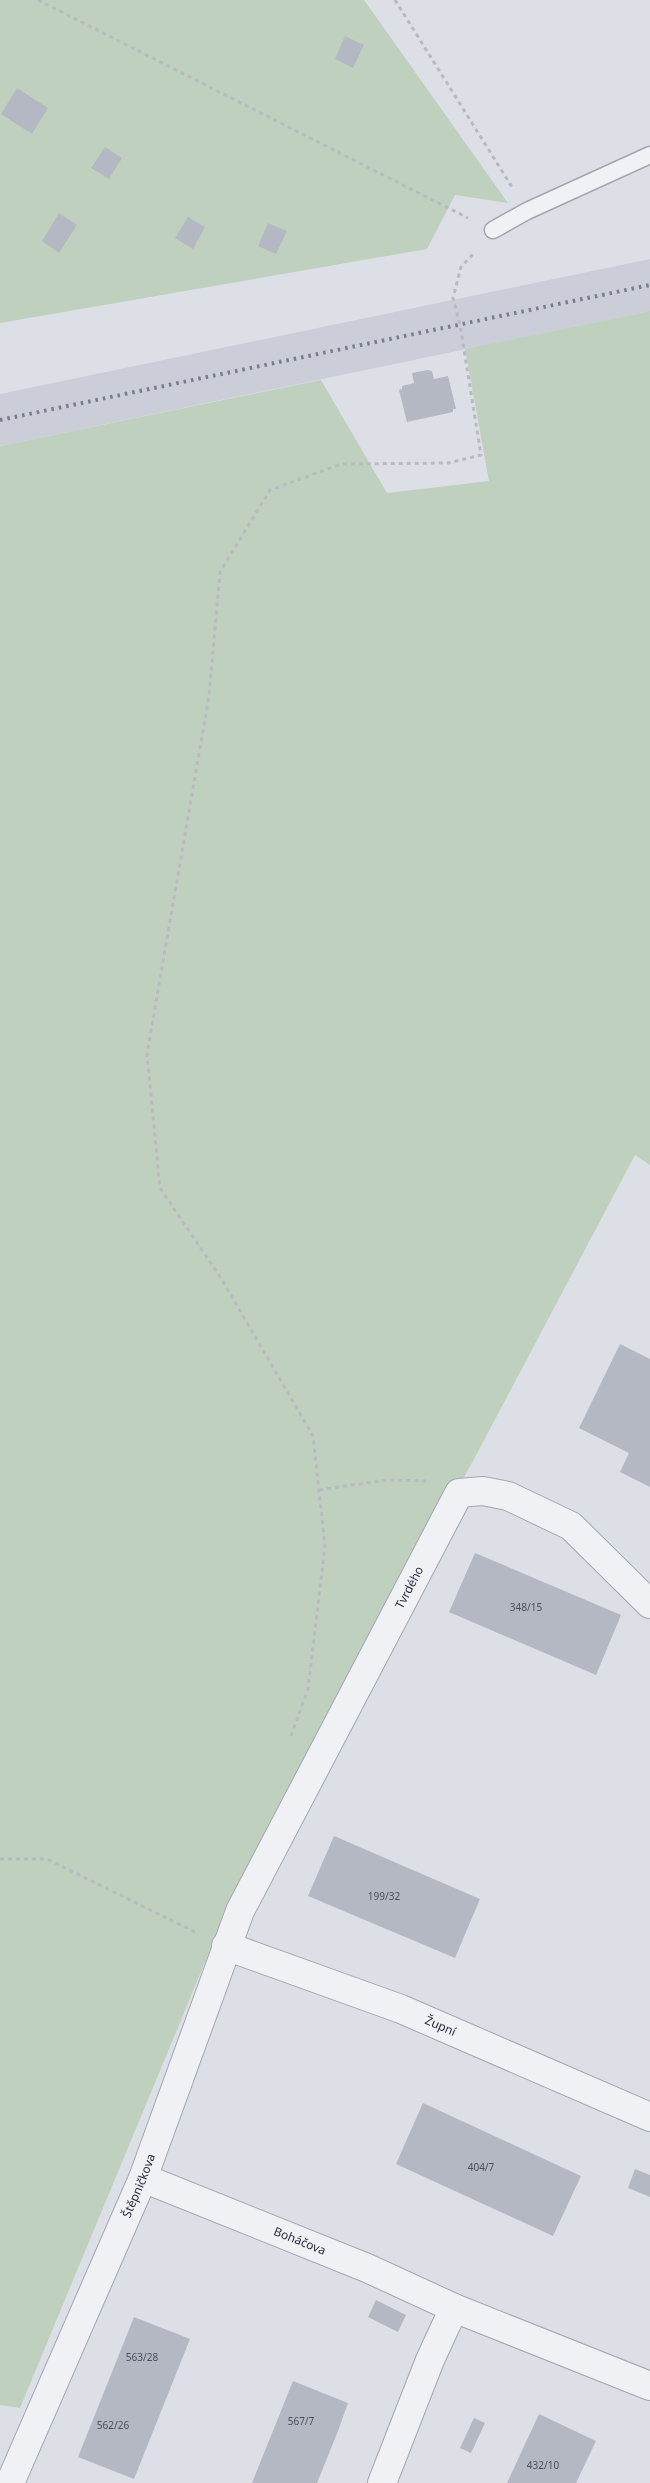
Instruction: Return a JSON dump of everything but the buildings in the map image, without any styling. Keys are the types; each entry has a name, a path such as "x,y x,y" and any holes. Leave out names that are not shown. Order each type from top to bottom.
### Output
{"street":[{"name":"Tvrdého","path":"252,1884 459,1493 483,1491 508,1496 570,1526 650,1604"},
{"name":"Štěpničkova","path":"10,2483 143,2178 226,1946 252,1884"},
{"name":"Župní","path":"226,1946 401,2008 650,2117"},
{"name":"Boháčova","path":"143,2178 367,2268 454,2308 650,2386"},
{"path":"382,2483 430,2360 454,2308"}],"lane":[{"path":"493,230 527,211 650,155"}],"path":[{"path":"38,0 493,230 461,267 453,298 460,325 481,455 448,463 341,464 270,490 220,572 209,696 147,1054 160,1188 221,1278 313,1436 325,1546 308,1689 288,1745"},
{"path":"395,0 527,211"},
{"path":"319,1490 387,1480 432,1482"},
{"path":"0,1859 47,1859 226,1946"}],"shaded area":[{"path":"650,259 650,311 0,446 0,394"}],"green space":[{"path":"0,0 364,0 508,203 455,195 427,249 0,323"},
{"path":"650,311 650,1165 635,1155 473,1461 383,1622 218,1931 20,2408 0,2405 0,446 321,380 387,493 489,481 465,349"}],"railway":[{"path":"0,420 650,285"}]}
